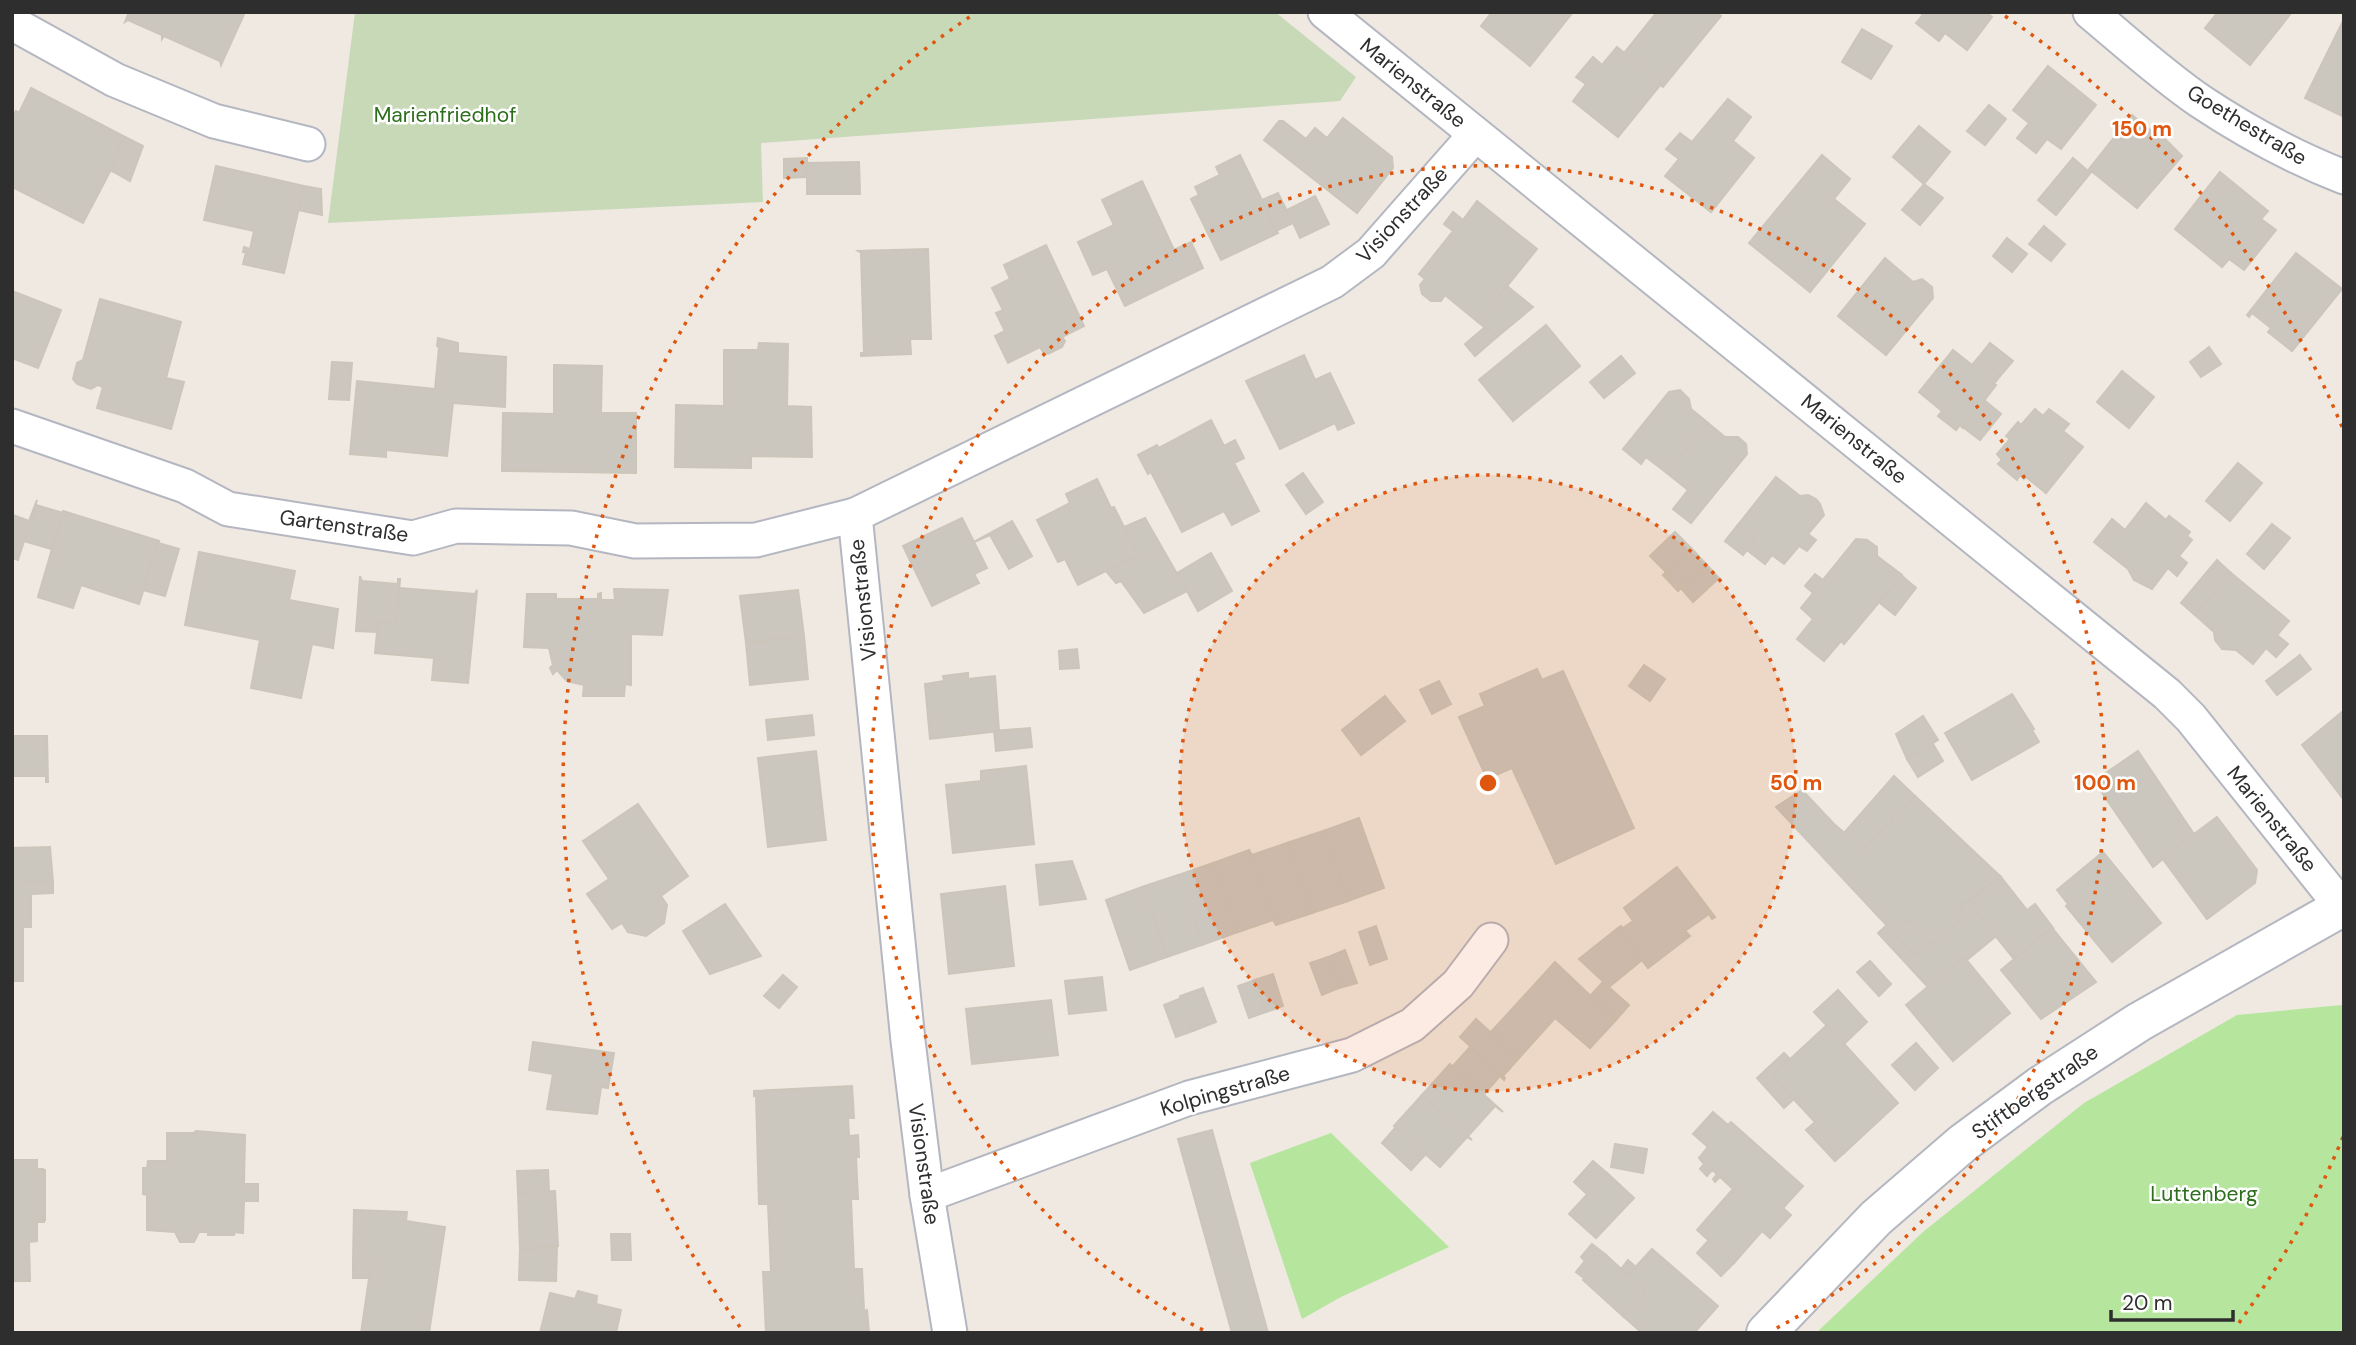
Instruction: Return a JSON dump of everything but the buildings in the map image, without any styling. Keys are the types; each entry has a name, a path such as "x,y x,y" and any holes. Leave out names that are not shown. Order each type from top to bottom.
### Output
{"street":[{"name":"Marienstraße","path":"1325,12 2167,694 2192,718 2343,907"},
{"name":"Goethestraße","path":"2090,12 2199,100 2257,136 2344,177"},
{"path":"12,23 115,80 214,121 308,144"},
{"name":"Visionstraße","path":"950,1333 927,1195 908,1041 855,515 1332,282 1371,253 1475,135"},
{"name":"Gartenstraße","path":"12,426 185,486 228,509 413,538 456,526 571,528 635,541 756,540 855,515"},
{"name":"Stiftbergstraße","path":"1766,1333 1876,1218 1963,1143 2040,1086 2139,1022 2343,907"},
{"name":"Kolpingstraße","path":"927,1195 1189,1098 1352,1055 1412,1025 1458,984 1491,940"}],"green space":[{"name":"Marienfriedhof","path":"355,12 1275,12 1356,77 1340,101 761,143 763,202 328,223"},
{"name":"Luttenberg","path":"2342,1005 2344,1333 1816,1333 1923,1232 2084,1103 2237,1015"},
{"path":"1331,1133 1449,1247 1341,1297 1302,1319 1250,1163"}]}
